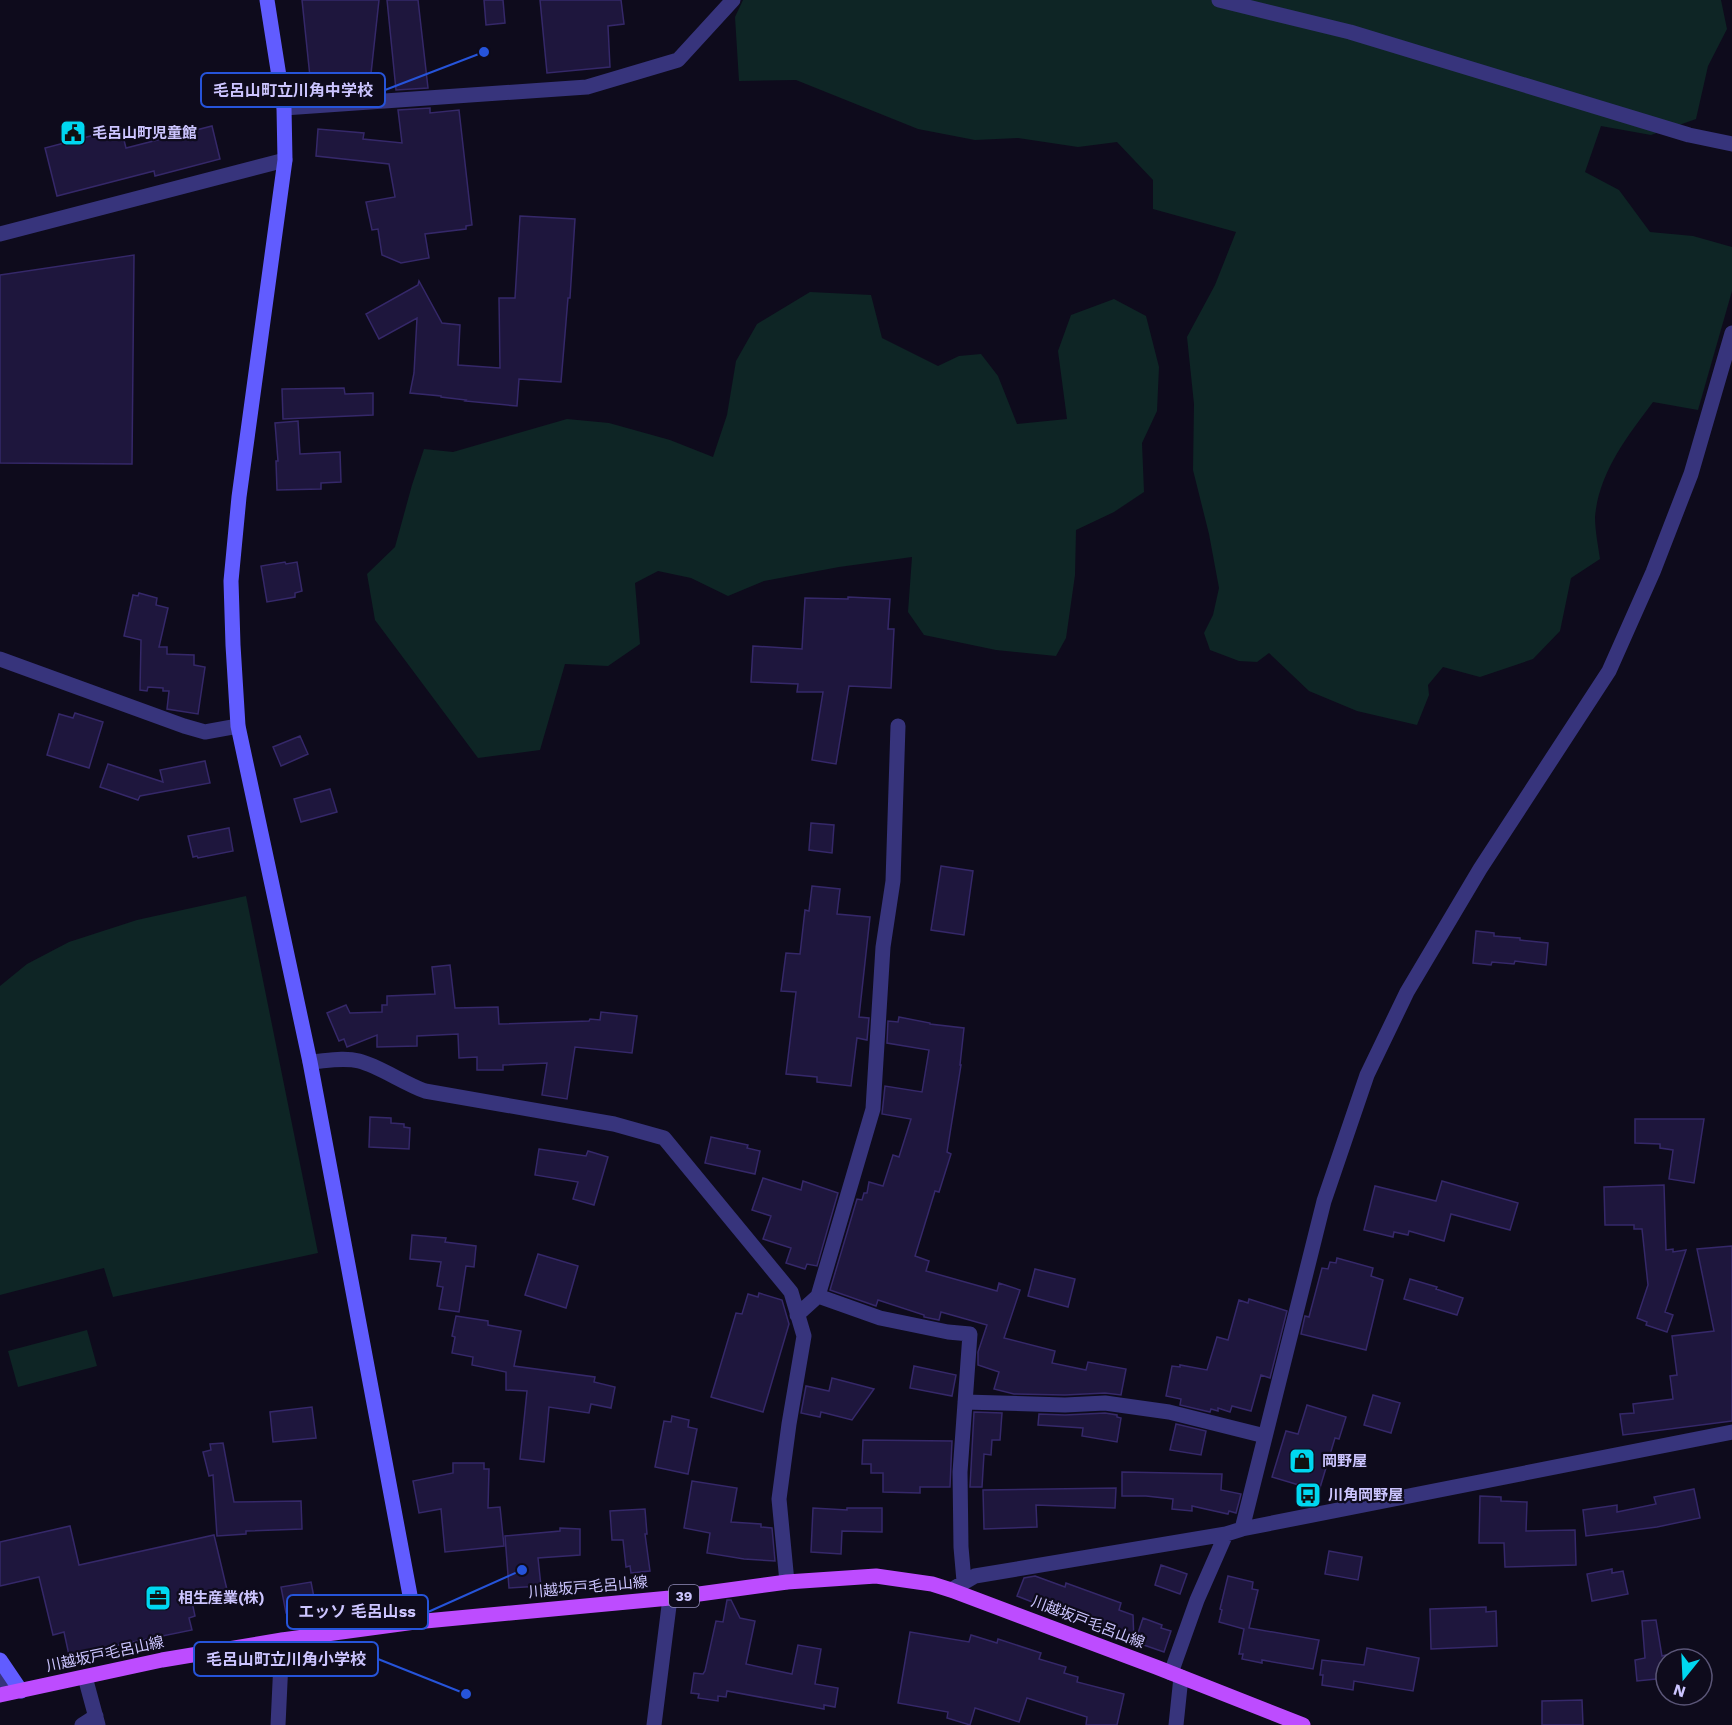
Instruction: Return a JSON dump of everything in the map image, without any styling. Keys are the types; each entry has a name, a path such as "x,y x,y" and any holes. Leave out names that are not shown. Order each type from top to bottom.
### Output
{"main road":[{"name":"川越坂戸毛呂山線","path":"0,1695 162,1660 282,1640 415,1622 670,1598 787,1582 876,1576 957,1586 1303,1725"}],"street":[{"path":"267,0 284,108 285,160 239,497 231,581 238,726 310,1062 415,1622"},
{"path":"284,108 587,87 678,60 733,0"},
{"path":"1220,0 1350,32 1689,135 1732,144"},
{"path":"0,234 285,160"},
{"path":"1242,1529 1324,1202 1367,1075 1407,992 1468,889 1609,671 1653,572 1692,474 1732,333"},
{"path":"0,659 194,729 205,732 238,726"},
{"path":"798,1315 818,1296 873,1109 884,947 893,881 898,726"},
{"path":"310,1062 344,1059 361,1061 425,1091 614,1124 664,1138 791,1292 804,1336 779,1499 787,1582"},
{"path":"818,1296 880,1318 948,1332 970,1334 960,1472 961,1547 957,1586"},
{"path":"964,1402 1065,1405 1105,1403 1169,1412 1265,1436"},
{"path":"957,1586 975,1576 1226,1534 1732,1432"},
{"path":"1176,1725 1176,1675 1197,1600 1226,1534"},
{"path":"654,1725 670,1598"},
{"path":"278,1725 282,1640"},
{"path":"0,1660 21,1691"},
{"path":"82,1725 97,1721 85,1677"},
{"path":"0,1678 21,1691"}],"green space":[{"path":"743,0 1721,0 1727,29 1708,66 1696,119 1651,135 1601,126 1585,172 1619,190 1650,232 1693,236 1732,247 1732,291 1698,410 1653,402 1624,442 1608,470 1598,501 1595,522 1600,559 1571,578 1560,631 1533,659 1480,677 1443,667 1428,685 1429,695 1417,725 1357,711 1309,691 1269,653 1257,662 1239,661 1210,650 1204,633 1213,615 1219,588 1209,534 1193,470 1194,404 1187,337 1215,285 1236,232 1153,209 1153,180 1117,142 1078,147 1018,138 975,140 918,129 796,80 739,81 735,17"},
{"path":"810,292 871,295 882,338 938,366 959,356 981,354 998,376 1017,424 1067,419 1058,351 1071,315 1114,299 1146,316 1159,367 1157,411 1142,443 1144,492 1114,512 1076,530 1075,575 1066,638 1056,656 996,650 924,635 908,612 912,557 839,567 764,581 728,596 691,578 658,571 635,583 640,644 608,666 565,664 540,750 478,758 375,620 367,574 395,547 424,449 453,452 567,419 609,423 670,440 713,457 727,415 736,361 757,324"},
{"path":"246,896 318,1253 113,1297 104,1268 0,1295 0,986 27,964 69,942 137,920"},
{"path":"87,1330 97,1366 18,1387 8,1351"}],"building":[{"path":"302,0 379,0 369,92 312,96"},
{"path":"387,0 418,0 428,88 396,90"},
{"path":"484,0 503,0 505,23 486,25"},
{"path":"540,0 621,0 624,24 608,26 610,67 547,73"},
{"path":"430,108 430,113 459,110 472,225 466,226 466,229 425,234 429,258 401,263 382,255 378,229 372,230 366,202 395,197 389,164 316,156 318,129 364,133 363,139 402,143 398,110"},
{"path":"212,126 220,159 155,176 154,171 57,196 45,148 121,128 126,148"},
{"path":"520,216 575,219 561,382 519,379 517,406 410,393 414,373 417,318 379,339 366,314 418,285 419,281 442,323 460,325 458,365 500,368 499,298 515,298"},
{"path":"134,255 132,464 0,463 0,275"},
{"path":"344,388 345,394 373,393 373,415 283,419 282,389"},
{"path":"298,421 300,454 340,452 341,482 321,483 321,489 277,490 276,461 278,461 275,423"},
{"path":"285,562 286,564 297,562 302,591 295,593 295,597 267,602 261,566"},
{"path":"139,593 157,598 156,605 168,608 159,647 167,647 167,654 194,655 194,665 205,667 198,714 167,709 169,691 163,691 163,688 148,687 147,691 140,690 141,640 124,636 133,595 138,596"},
{"path":"848,597 890,599 888,629 894,629 891,688 849,686 836,764 812,760 823,692 797,692 798,684 751,682 753,646 802,649 805,598 848,599"},
{"path":"75,713 103,722 89,768 47,755 59,714 73,718"},
{"path":"300,736 308,754 281,766 273,747"},
{"path":"205,761 210,783 140,796 138,800 100,787 108,764 163,782 160,770"},
{"path":"330,789 337,812 301,822 294,799"},
{"path":"811,823 834,825 832,853 809,850"},
{"path":"229,828 233,851 193,857 188,836"},
{"path":"941,866 973,871 964,935 931,930"},
{"path":"812,886 840,889 837,914 870,917 859,1017 869,1018 867,1040 857,1038 851,1086 817,1082 817,1077 786,1074 796,992 781,991 786,953 800,954 805,910 809,911"},
{"path":"1476,931 1494,933 1494,936 1548,943 1546,965 1515,961 1514,964 1473,963"},
{"path":"450,965 455,1008 498,1007 499,1024 600,1020 601,1012 637,1016 632,1053 575,1047 567,1099 542,1095 547,1063 503,1065 503,1070 477,1070 477,1057 459,1058 458,1034 417,1036 417,1046 377,1047 377,1035 347,1047 344,1039 339,1041 327,1013 346,1005 350,1013 382,1012 382,1005 387,1005 387,996 435,994 432,967"},
{"path":"899,1017 964,1028 961,1065 947,1152 951,1154 939,1192 935,1191 915,1256 929,1261 926,1271 997,1291 999,1283 1020,1290 1004,1338 1055,1351 1052,1363 1086,1370 1088,1362 1126,1369 1121,1395 1105,1393 1014,1394 994,1389 999,1372 978,1365 978,1352 987,1325 941,1312 939,1320 924,1317 924,1315 878,1300 876,1306 830,1290 857,1199 862,1200 864,1193 867,1193 869,1182 883,1186 893,1155 899,1157 911,1119 882,1114 885,1086 922,1092 929,1050 887,1043 888,1021 898,1022"},
{"path":"370,1117 391,1118 391,1123 404,1124 404,1127 410,1128 409,1149 369,1147"},
{"path":"1635,1119 1704,1119 1694,1183 1669,1179 1673,1150 1660,1148 1660,1144 1635,1143"},
{"path":"711,1137 748,1145 747,1148 760,1151 755,1174 705,1163"},
{"path":"539,1149 586,1156 588,1151 608,1157 594,1205 573,1199 578,1182 535,1175"},
{"path":"763,1178 801,1190 803,1181 838,1193 817,1266 807,1264 805,1269 786,1263 791,1248 763,1239 771,1216 752,1210"},
{"path":"1442,1181 1518,1203 1510,1230 1451,1214 1444,1241 1409,1231 1408,1235 1394,1232 1393,1237 1364,1230 1375,1186 1436,1201"},
{"path":"1664,1185 1666,1250 1673,1249 1673,1252 1686,1250 1665,1312 1673,1315 1667,1332 1646,1325 1647,1322 1637,1318 1648,1285 1642,1229 1634,1229 1634,1225 1605,1225 1604,1187"},
{"path":"412,1235 446,1238 445,1242 476,1246 474,1267 466,1266 459,1312 439,1309 443,1287 437,1286 441,1262 410,1259"},
{"path":"1732,1246 1732,1421 1623,1435 1620,1414 1634,1413 1633,1404 1673,1399 1670,1376 1677,1375 1672,1336 1714,1331 1697,1249"},
{"path":"538,1254 578,1266 566,1308 525,1295"},
{"path":"1337,1258 1373,1268 1371,1276 1383,1280 1366,1350 1301,1334 1305,1316 1309,1317 1322,1268 1328,1269 1330,1262 1336,1263"},
{"path":"1035,1269 1075,1279 1068,1307 1028,1296"},
{"path":"1410,1279 1463,1298 1457,1315 1404,1299"},
{"path":"759,1293 782,1300 789,1324 763,1412 711,1397 736,1313 742,1314 748,1294 758,1297"},
{"path":"1249,1299 1287,1311 1270,1378 1261,1375 1251,1411 1232,1406 1230,1412 1218,1408 1218,1411 1211,1409 1210,1412 1180,1405 1181,1399 1166,1396 1172,1366 1180,1367 1180,1365 1207,1370 1217,1337 1228,1340 1239,1300 1248,1303"},
{"path":"456,1316 488,1321 488,1325 521,1331 514,1366 595,1377 594,1382 615,1387 611,1408 591,1404 589,1413 549,1407 544,1462 520,1459 527,1391 506,1390 506,1372 472,1365 473,1357 452,1353 455,1337 452,1336"},
{"path":"914,1366 956,1375 952,1396 910,1388"},
{"path":"832,1378 874,1389 852,1420 821,1412 820,1417 801,1413 806,1386 829,1391"},
{"path":"1373,1395 1400,1403 1391,1433 1364,1425"},
{"name":"岡野屋","path":"1307,1405 1346,1417 1339,1439 1335,1438 1319,1491 1272,1477 1286,1431 1298,1434"},
{"path":"312,1407 316,1438 273,1442 270,1412"},
{"path":"974,1412 1002,1413 1000,1440 992,1440 991,1455 984,1454 982,1487 970,1487"},
{"path":"1105,1413 1121,1418 1117,1442 1082,1436 1083,1428 1038,1425 1039,1414"},
{"path":"672,1416 689,1420 688,1427 697,1429 688,1474 655,1467 664,1421 671,1422"},
{"path":"1176,1424 1206,1431 1201,1455 1170,1450"},
{"path":"863,1440 952,1441 950,1487 920,1487 920,1493 883,1492 883,1473 871,1473 871,1464 862,1464"},
{"path":"223,1443 234,1502 301,1501 302,1529 246,1531 246,1534 217,1536 213,1475 209,1476 203,1452 211,1450 210,1444"},
{"path":"453,1463 484,1463 484,1469 489,1469 488,1508 500,1507 504,1546 445,1552 441,1509 419,1513 413,1481 453,1473"},
{"path":"1122,1472 1222,1474 1221,1490 1241,1494 1236,1513 1229,1511 1228,1514 1192,1506 1192,1511 1172,1509 1173,1499 1122,1496"},
{"path":"692,1481 737,1488 731,1522 761,1524 761,1527 772,1528 775,1561 707,1553 710,1533 684,1528"},
{"path":"1116,1488 1115,1508 1036,1505 1037,1527 984,1529 983,1490"},
{"path":"1694,1489 1700,1518 1657,1527 1586,1536 1583,1510 1617,1505 1617,1512 1656,1504 1654,1497"},
{"path":"1480,1496 1501,1497 1501,1501 1527,1502 1526,1531 1575,1530 1576,1565 1505,1567 1504,1543 1479,1543"},
{"path":"813,1508 847,1510 847,1508 882,1508 882,1532 842,1531 841,1554 811,1552"},
{"path":"645,1509 647,1534 645,1534 650,1571 631,1573 630,1566 626,1567 623,1540 612,1540 610,1511"},
{"path":"70,1526 79,1565 214,1535 228,1594 192,1602 195,1616 189,1618 192,1630 69,1655 64,1632 53,1635 39,1577 0,1586 0,1542"},
{"path":"560,1528 580,1529 580,1555 538,1558 541,1586 509,1588 505,1536 560,1531"},
{"path":"1329,1551 1362,1557 1358,1580 1325,1574"},
{"path":"1161,1565 1187,1574 1180,1594 1155,1585"},
{"path":"1612,1569 1612,1573 1623,1571 1628,1594 1592,1601 1587,1574"},
{"path":"1035,1576 1065,1587 1066,1583 1121,1603 1119,1610 1133,1615 1134,1642 1017,1596 1024,1578"},
{"path":"1228,1576 1253,1582 1252,1589 1258,1590 1249,1628 1319,1640 1313,1669 1242,1659 1243,1654 1239,1654 1244,1629 1219,1622"},
{"path":"311,1582 316,1608 286,1613 281,1587"},
{"path":"727,1600 731,1600 740,1618 755,1621 746,1664 792,1674 798,1645 821,1649 815,1684 838,1688 835,1707 824,1705 824,1709 727,1691 726,1697 718,1696 718,1701 698,1698 699,1694 691,1693 694,1673 703,1674 705,1671 716,1621 723,1622"},
{"path":"1486,1607 1486,1612 1496,1611 1497,1646 1431,1649 1430,1609"},
{"path":"1143,1618 1171,1631 1164,1652 1135,1642"},
{"path":"1656,1620 1660,1647 1654,1647 1654,1679 1637,1681 1635,1660 1645,1658 1642,1621"},
{"path":"910,1632 969,1642 971,1635 997,1643 998,1639 1041,1653 1039,1659 1066,1667 1064,1673 1078,1677 1077,1682 1124,1694 1117,1725 1086,1725 1087,1717 1027,1698 1019,1722 975,1708 970,1725 947,1718 948,1712 898,1703"},
{"path":"1367,1648 1419,1658 1413,1691 1354,1681 1353,1690 1322,1685 1323,1675 1320,1675 1322,1660 1364,1665"},
{"path":"1582,1700 1583,1725 1542,1725 1542,1701"}],"place":[{"name":"毛呂山町立川角中学校","path":"484,52"},
{"name":"毛呂山町児童館","path":"73,133"},
{"name":"岡野屋","path":"1302,1461"},
{"name":"川角岡野屋","path":"1308,1495"},
{"name":"エッソ 毛呂山ss","path":"522,1570"},
{"name":"相生産業(株)","path":"158,1598"},
{"name":"毛呂山町立川角小学校","path":"466,1694"}]}
